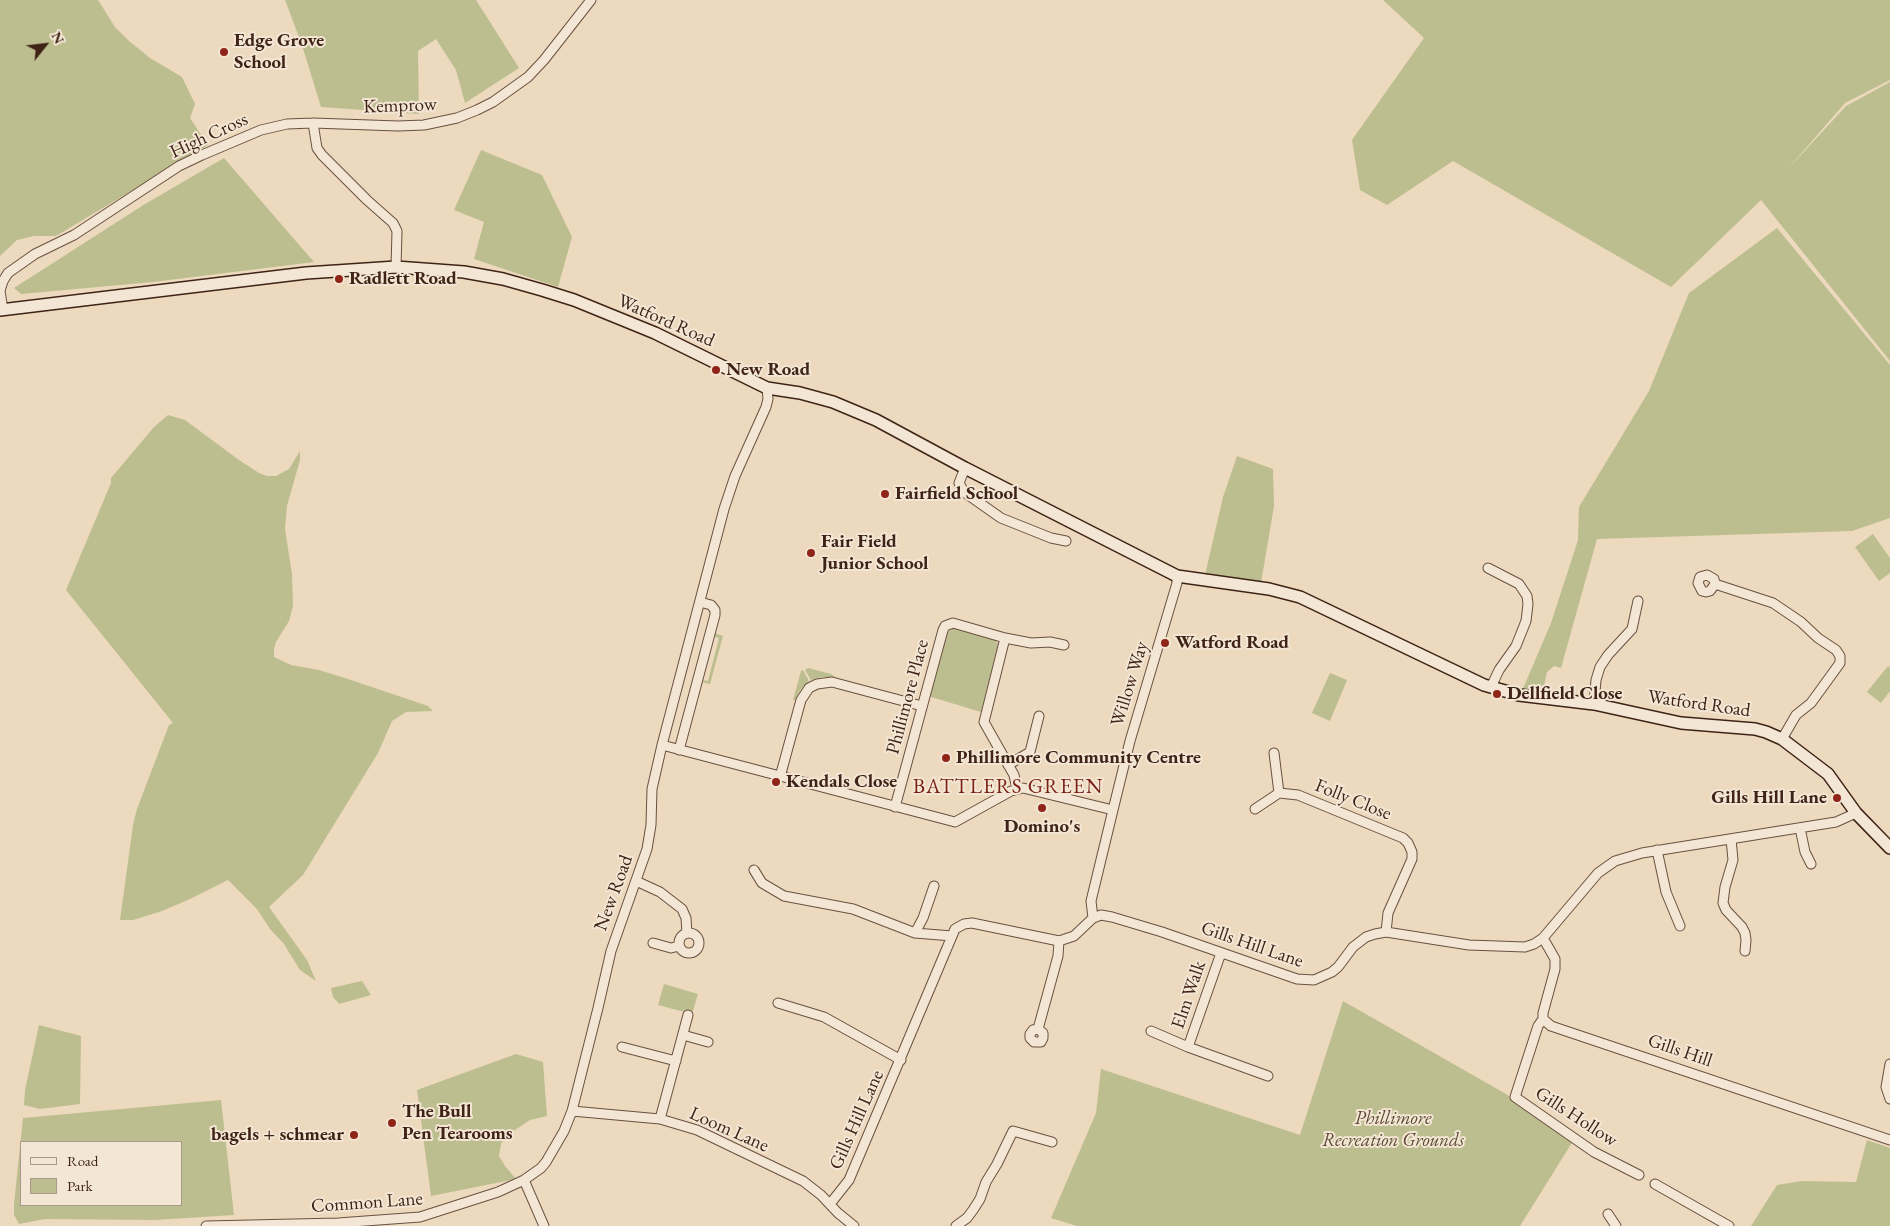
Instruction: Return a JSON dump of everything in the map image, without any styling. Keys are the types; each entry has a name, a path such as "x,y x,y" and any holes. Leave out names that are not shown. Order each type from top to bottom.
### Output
{"main road":[{"path":"1,310 306,273 396,267"},
{"name":"Watford Road","path":"396,267 464,272 503,279 574,300 656,333 768,388 800,393 833,402 876,420 965,468 1177,576 1269,589 1300,596 1491,687 1527,696 1594,704 1681,723 1755,730 1782,739 1828,774 1856,813 1890,848"}],"street":[{"name":"Kemprow","path":"313,123 424,125 457,118 477,110 493,102 528,77 544,60 591,0"},
{"path":"313,123 317,148 322,155 393,223 397,231 396,267"},
{"name":"High Cross","path":"1,310 0,291 3,281 8,274 35,254 74,235 179,166 202,154 261,130 288,124 313,123"},
{"name":"New Road","path":"524,1180 546,1162 564,1131 572,1111 611,951 650,837 652,789 724,510 735,476 766,407 768,388"},
{"path":"965,468 959,483 964,492 1001,518 1052,538 1066,541"},
{"path":"1488,568 1518,584 1527,596 1528,604 1526,621 1516,646 1499,670 1491,687"},
{"name":"Willow Way","path":"1093,918 1091,902 1112,810 1130,741 1177,584 1177,576"},
{"path":"1715,584 1773,603 1801,622 1818,638 1836,650 1840,656 1840,663 1811,703 1796,715 1782,739"},
{"path":"1594,704 1596,680 1600,667 1608,655 1632,629 1638,601"},
{"path":"679,750 715,615 715,610 711,605 700,602"},
{"name":"Phillimore Place","path":"895,807 942,630 945,626 953,623 1005,638 1032,643 1050,642 1064,645"},
{"path":"1005,638 984,722 1014,775 1018,789"},
{"path":"780,777 801,700 810,688 817,684 832,682 922,706"},
{"path":"1008,765 1030,752 1039,716"},
{"path":"662,745 955,822 1018,789 1028,788 1112,810"},
{"path":"1254,809 1268,798 1279,793 1274,753"},
{"name":"Folly Close","path":"1279,793 1298,795 1404,838 1411,847 1412,859 1388,913 1386,932"},
{"name":"Gills Hill Lane","path":"1093,918 1101,916 1112,917 1162,932 1297,979 1314,980 1332,972 1359,942 1375,934 1386,932 1448,942 1495,947 1525,947 1543,938 1606,866 1629,856 1836,822 1856,813"},
{"path":"1800,828 1811,864"},
{"path":"1731,839 1733,860 1725,887 1723,903 1726,910 1742,927 1745,933 1745,952"},
{"path":"1657,850 1666,892 1680,926"},
{"path":"754,870 762,883 784,896 853,909 915,933 952,936 959,926 972,923 1059,942 1074,936 1093,918"},
{"path":"636,881 660,892 682,910 686,918 687,933"},
{"path":"915,933 923,918 934,886"},
{"path":"687,933 696,935 699,941 698,947 694,952 687,953 679,946 681,936 687,933"},
{"name":"Gills Hill Lane","path":"830,1204 849,1180 952,936"},
{"path":"1543,938 1555,959 1555,969 1543,1019"},
{"path":"1038,1029 1058,956 1059,942"},
{"path":"653,943 671,948 679,946"},
{"name":"Elm Walk","path":"1188,1047 1221,953"},
{"path":"778,1003 824,1016 901,1060"},
{"path":"660,1119 688,1015"},
{"name":"Gills Hill","path":"1543,1019 1551,1026 1890,1140"},
{"name":"Gills Hollow","path":"1543,1019 1538,1026 1515,1097 1594,1152 1639,1174"},
{"name":"Elm Walk","path":"1151,1031 1188,1047 1268,1076"},
{"path":"683,1035 708,1042"},
{"path":"622,1046 676,1061"},
{"path":"1890,1064 1886,1087 1890,1099"},
{"name":"Loom Lane","path":"572,1111 660,1119 697,1130 803,1181 854,1226"},
{"path":"956,1226 967,1218 980,1199 986,1182 1013,1131 1052,1142"},
{"path":"524,1180 544,1226"},
{"name":"Common Lane","path":"206,1226 338,1223 420,1217 490,1196 524,1180"},
{"path":"1655,1184 1730,1226"},
{"path":"1608,1214 1616,1226"}],"green space":[{"path":"0,0 98,0 115,27 129,41 150,58 182,77 195,104 190,118 208,145 56,236 34,236 17,240 0,256"},
{"path":"285,0 476,0 519,68 465,103 456,70 436,39 418,51 419,114 321,107 302,45"},
{"path":"1383,0 1890,0 1890,80 1845,103 1787,170 1846,106 1890,82 1890,361 1761,200 1671,287 1453,161 1387,205 1360,190 1352,140 1424,38"},
{"path":"481,150 542,175 572,237 558,287 474,259 484,222 454,210"},
{"path":"224,158 314,262 153,282 21,294 14,288 145,204"},
{"path":"1777,228 1890,365 1890,518 1852,531 1597,539 1561,668 1554,666 1547,672 1542,695 1522,691 1551,623 1578,540 1579,507 1649,391 1689,293"},
{"path":"168,415 185,420 239,460 267,476 276,476 289,469 300,451 300,460 287,506 285,529 292,574 293,606 289,621 276,642 274,657 291,665 319,670 428,706 433,711 406,712 392,721 378,753 303,875 269,907 307,960 316,981 300,970 284,944 270,929 257,909 228,880 162,911 133,920 120,920 133,825 137,809 169,725 173,723 66,590 111,483 111,478 154,427"},
{"path":"1237,456 1273,469 1274,506 1261,583 1205,575 1223,497"},
{"path":"1873,534 1890,558 1890,573 1879,581 1855,547"},
{"path":"954,628 994,639 998,644 981,712 928,696 948,632"},
{"path":"714,633 723,636 710,684 701,682 701,680 708,681 719,638 713,636"},
{"path":"1888,666 1890,668 1890,691 1881,703 1867,692"},
{"path":"808,668 831,674 835,677 822,677 811,680 805,670"},
{"path":"803,670 809,681 800,690 795,700 793,700 801,671"},
{"path":"1330,673 1347,680 1330,721 1312,713"},
{"path":"362,981 371,995 339,1004 333,997 331,988"},
{"path":"664,984 698,994 692,1014 658,1005"},
{"name":"Phillimore Recreation Grounds","path":"1343,1001 1506,1094 1573,1141 1520,1226 1077,1226 1051,1218 1096,1113 1101,1069 1300,1135"},
{"path":"39,1025 81,1036 80,1104 40,1109 24,1105 25,1090"},
{"path":"516,1054 543,1062 547,1116 530,1120 506,1136 501,1144 499,1156 516,1179 431,1196 417,1090"},
{"path":"221,1100 234,1215 155,1220 45,1219 19,1224 14,1215 14,1204 20,1147 20,1206 182,1206 182,1141 21,1141 23,1118"},
{"path":"1867,1140 1890,1148 1890,1226 1751,1226 1777,1185 1802,1181 1856,1182"}],"place":[{"name":"Edge Grove School","path":"224,52"},
{"name":"Radlett Road","path":"339,279"},
{"name":"New Road","path":"716,370"},
{"name":"Fairfield School","path":"885,494"},
{"name":"Fair Field Junior School","path":"811,553"},
{"name":"Watford Road","path":"1165,643"},
{"name":"Dellfield Close","path":"1497,694"},
{"name":"Phillimore Community Centre","path":"946,758"},
{"name":"Kendals Close","path":"776,782"},
{"name":"Gills Hill Lane","path":"1837,798"},
{"name":"Domino's","path":"1042,808"},
{"name":"The Bull Pen Tearooms","path":"392,1123"},
{"name":"bagels + schmear","path":"354,1135"}],"district":[{"name":"BATTLERS GREEN","path":"1008,787"}]}
